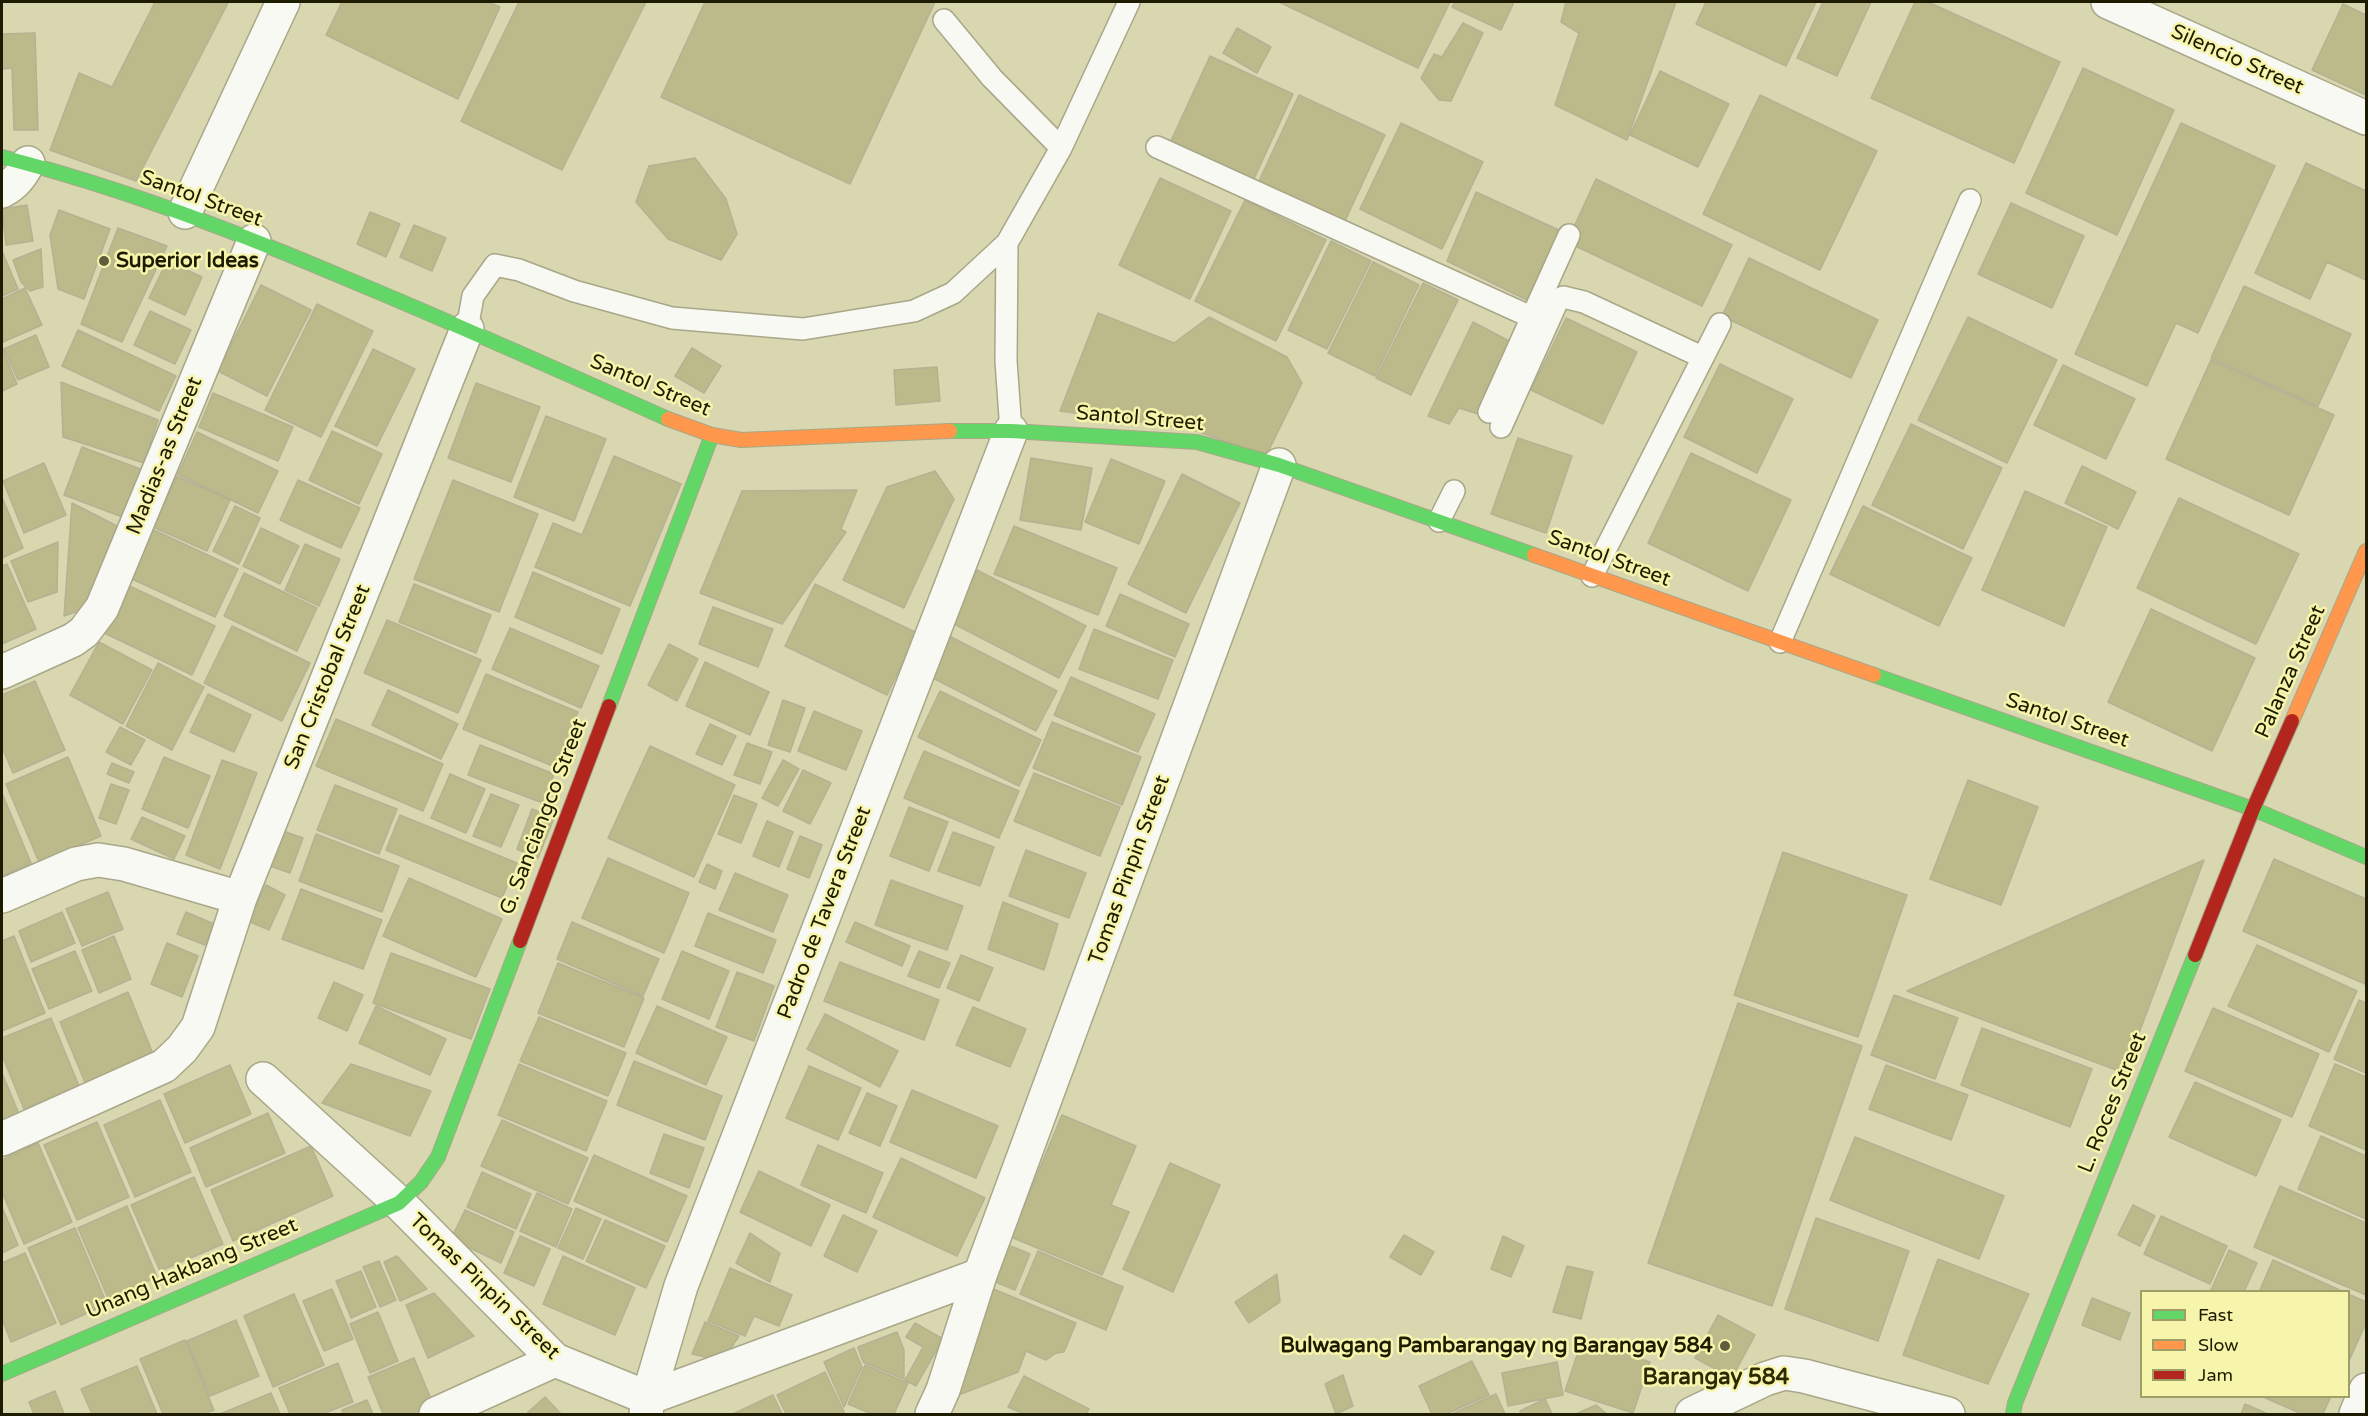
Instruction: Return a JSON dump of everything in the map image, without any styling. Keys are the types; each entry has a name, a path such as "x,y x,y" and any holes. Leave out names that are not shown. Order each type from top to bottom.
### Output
{"street":[{"path":"185,212 283,2"},
{"name":"Silencio Street","path":"2108,2 2367,118"},
{"path":"2,191 12,185 22,174 15,160"},
{"name":"Santol Street","path":"15,160 185,212 467,329 678,424 712,435 741,440 921,431 1011,431 1197,442 1279,465 2253,809 2367,857"},
{"name":"Madias-as Street","path":"2,672 84,632 102,608 254,241"},
{"name":"San Cristobal Street","path":"2,1139 164,1066 182,1049 198,1027 240,898 467,329"},
{"name":"Padro de Tavera Street","path":"647,1406 681,1286 1011,431"},
{"name":"G. Sanciangco Street","path":"399,1203 421,1182 438,1157 712,435"},
{"name":"Tomas Pinpin Street","path":"933,1414 980,1275 1279,465"},
{"name":"Palanza Street","path":"2253,809 2367,551"},
{"name":"L. Roces Street","path":"2013,1414 2015,1403 2253,809"},
{"path":"2,896 76,864 98,860 124,864 240,898"},
{"name":"Tomas Pinpin Street","path":"263,1079 399,1203 555,1360 647,1406"},
{"name":"Unang Hakbang Street","path":"2,1374 399,1203"},
{"path":"647,1406 980,1275"},
{"path":"436,1414 555,1360"},
{"path":"1692,1414 1765,1379 1784,1373 1804,1376 1948,1414"},
{"path":"2356,1414 2367,1390"}],"lane":[{"path":"467,329 473,296 495,265 519,270 574,291 672,318 803,329 914,311 953,294 1007,243 1061,148 1129,2"},
{"path":"944,20 992,78 1061,148"},
{"path":"1157,147 1531,317"},
{"path":"1780,642 1970,200"},
{"path":"1569,235 1531,317 1495,419 1558,300 1563,297 1584,302 1702,357"},
{"path":"1007,243 1006,362 1011,431"},
{"path":"1592,576 1719,324"},
{"path":"1440,521 1454,491"}],"building":[{"path":"155,2 228,3 136,181 50,150 79,73 112,87"},
{"path":"342,2 488,2 500,7 458,99 326,35"},
{"path":"519,2 646,2 562,170 461,121"},
{"path":"705,2 935,2 850,184 661,97"},
{"path":"1279,2 1450,2 1418,68"},
{"path":"1455,2 1514,2 1501,30 1452,7"},
{"path":"1566,2 1676,2 1627,140 1555,105 1579,33 1561,22"},
{"path":"1706,2 1816,2 1786,66 1696,24"},
{"path":"1823,2 1871,2 1837,76 1797,58"},
{"path":"1915,2 1928,2 2060,62 2014,163 1871,98"},
{"path":"2343,4 2366,15 2366,95 2312,70"},
{"path":"1463,23 1483,33 1451,101 1439,100 1421,78 1434,54 1442,57"},
{"path":"1237,28 1271,47 1257,73 1223,53"},
{"path":"35,33 38,130 14,130 12,68 2,69 2,34"},
{"path":"1210,56 1293,94 1253,181 1170,143"},
{"path":"2083,68 2174,110 2117,235 2026,193"},
{"path":"1660,71 1729,104 1698,167 1630,135"},
{"path":"1299,95 1385,135 1345,221 1259,181"},
{"path":"1760,95 1877,151 1820,270 1703,214"},
{"path":"1401,123 1483,162 1442,249 1360,209"},
{"path":"2181,123 2275,166 2198,333 2176,323 2147,386 2075,354"},
{"path":"695,158 726,199 737,234 721,260 668,239 636,202 649,166"},
{"path":"2306,163 2366,191 2366,280 2327,262 2310,299 2255,273"},
{"path":"1160,178 1231,211 1190,299 1119,265"},
{"path":"1596,179 1732,245 1702,306 1567,242"},
{"path":"1476,192 1561,231 1527,300 1447,261"},
{"path":"1245,200 1326,240 1276,341 1195,301"},
{"path":"2011,203 2084,236 2052,308 1978,274"},
{"path":"27,205 33,241 6,245 2,209"},
{"path":"59,210 110,229 84,299 58,289 50,235"},
{"path":"370,212 400,224 386,257 357,244"},
{"path":"414,225 446,238 432,271 400,257"},
{"path":"118,228 167,246 122,342 81,324"},
{"path":"1331,241 1371,261 1327,349 1288,330"},
{"path":"41,249 43,287 30,291 21,282 13,260"},
{"path":"2,251 18,289 2,296"},
{"path":"1749,258 1878,320 1851,378 1722,316"},
{"path":"167,261 202,277 185,315 149,298"},
{"path":"1373,262 1419,285 1375,376 1328,353"},
{"path":"1423,283 1458,300 1411,395 1376,378"},
{"path":"261,285 311,310 267,396 218,371"},
{"path":"2244,286 2351,334 2318,406 2211,358"},
{"path":"25,288 42,325 3,342 2,299"},
{"path":"317,304 373,331 321,437 265,410"},
{"path":"150,311 191,330 175,364 134,345"},
{"path":"1098,313 1174,343 1209,317 1287,357 1302,383 1266,456 1191,429 1060,411"},
{"path":"1968,317 2057,360 2007,463 1918,420"},
{"path":"1566,318 1637,352 1603,424 1531,390"},
{"path":"1473,322 1513,343 1478,414 1459,408 1449,424 1428,416"},
{"path":"78,330 176,376 159,411 62,366"},
{"path":"36,335 49,367 18,380 4,349"},
{"path":"2,348 17,384 2,391"},
{"path":"692,348 721,366 704,393 675,376"},
{"path":"373,349 415,369 377,446 335,426"},
{"path":"2211,360 2334,415 2289,515 2166,459"},
{"path":"1720,364 1793,399 1757,473 1684,437"},
{"path":"2063,365 2135,399 2106,459 2034,425"},
{"path":"937,367 940,401 896,405 894,370"},
{"path":"61,382 158,420 144,463 63,437"},
{"path":"476,383 540,407 511,482 448,458"},
{"path":"213,393 293,427 278,461 199,427"},
{"path":"546,416 606,439 574,521 514,497"},
{"path":"1911,424 2002,468 1963,549 1872,505"},
{"path":"332,431 382,454 359,504 309,480"},
{"path":"197,432 278,471 258,513 178,474"},
{"path":"1518,438 1572,456 1546,533 1491,514"},
{"path":"82,447 143,470 125,518 64,495"},
{"path":"1691,453 1791,500 1748,591 1648,543"},
{"path":"614,456 681,484 630,606 535,567 553,523 582,535"},
{"path":"1031,458 1092,468 1081,530 1020,520"},
{"path":"1111,459 1165,481 1139,544 1085,522"},
{"path":"44,463 66,515 24,533 3,481"},
{"path":"2082,466 2136,492 2118,529 2065,503"},
{"path":"935,471 954,499 904,608 843,580 887,487"},
{"path":"1182,474 1240,503 1186,613 1128,584"},
{"path":"177,476 230,500 207,551 153,527"},
{"path":"298,480 360,508 341,548 280,520"},
{"path":"453,480 538,514 499,612 414,579"},
{"path":"857,490 841,529 846,532 782,624 700,593 742,491"},
{"path":"2025,491 2107,527 2064,626 1982,590"},
{"path":"2,497 23,548 2,558"},
{"path":"2179,498 2299,554 2256,644 2137,588"},
{"path":"72,503 121,528 93,606 64,616"},
{"path":"235,506 260,518 239,564 213,551"},
{"path":"1863,506 1972,558 1939,626 1830,574"},
{"path":"143,525 238,569 215,617 121,574"},
{"path":"1014,526 1117,568 1098,615 994,574"},
{"path":"261,528 299,546 280,584 243,566"},
{"path":"58,542 57,592 28,602 11,561"},
{"path":"305,544 340,559 319,606 285,590"},
{"path":"7,564 36,629 2,644 2,566"},
{"path":"977,570 1086,626 1059,678 950,622"},
{"path":"533,572 620,609 602,654 515,617"},
{"path":"244,573 317,608 297,651 224,616"},
{"path":"123,583 215,626 192,675 100,631"},
{"path":"414,584 491,615 476,653 399,622"},
{"path":"815,584 917,633 887,695 785,646"},
{"path":"1120,594 1189,624 1175,657 1106,626"},
{"path":"713,607 773,629 758,667 699,644"},
{"path":"2151,609 2255,658 2212,751 2108,702"},
{"path":"387,620 481,660 458,713 364,673"},
{"path":"232,626 310,663 282,721 204,683"},
{"path":"510,628 599,666 581,708 492,669"},
{"path":"1094,629 1173,660 1158,699 1079,669"},
{"path":"951,637 1057,691 1036,731 931,677"},
{"path":"99,642 152,670 123,724 70,695"},
{"path":"669,644 698,659 677,701 648,685"},
{"path":"705,662 769,692 750,735 686,706"},
{"path":"158,663 204,687 172,750 126,726"},
{"path":"486,674 578,712 555,767 463,729"},
{"path":"1071,677 1155,714 1138,752 1054,715"},
{"path":"35,681 65,750 13,773 2,747 2,695"},
{"path":"388,690 458,724 441,759 372,725"},
{"path":"940,691 1041,740 1019,786 918,737"},
{"path":"208,694 251,715 234,752 190,732"},
{"path":"783,700 805,708 790,752 768,745"},
{"path":"814,711 862,731 846,770 798,751"},
{"path":"336,719 443,764 423,811 316,766"},
{"path":"1052,722 1141,757 1122,805 1033,768"},
{"path":"710,724 736,736 722,765 696,754"},
{"path":"120,727 145,740 131,765 106,752"},
{"path":"747,743 772,752 760,784 734,775"},
{"path":"480,745 554,774 543,803 468,775"},
{"path":"650,746 735,785 694,877 608,838"},
{"path":"924,751 1019,791 999,838 904,798"},
{"path":"68,757 101,836 39,862 6,784"},
{"path":"164,757 210,776 188,828 142,809"},
{"path":"222,760 257,773 220,869 186,855"},
{"path":"783,760 799,769 778,806 762,798"},
{"path":"112,763 134,772 129,783 107,774"},
{"path":"803,770 831,783 810,824 783,811"},
{"path":"1034,773 1120,807 1100,856 1014,821"},
{"path":"450,774 485,789 466,833 431,818"},
{"path":"1968,780 2038,807 2001,905 1930,879"},
{"path":"111,784 129,790 116,824 99,818"},
{"path":"335,785 397,809 379,854 317,830"},
{"path":"2,793 31,863 2,876"},
{"path":"491,794 519,805 501,847 473,836"},
{"path":"734,795 757,804 741,843 718,834"},
{"path":"909,807 948,822 929,871 890,856"},
{"path":"532,809 554,818 538,858 517,849"},
{"path":"400,815 517,863 502,898 386,850"},
{"path":"142,817 185,836 174,859 131,839"},
{"path":"767,821 793,832 779,867 753,856"},
{"path":"283,831 303,838 290,873 270,866"},
{"path":"953,832 994,847 980,886 938,871"},
{"path":"316,834 399,866 382,912 299,881"},
{"path":"800,836 822,845 809,878 787,869"},
{"path":"1026,850 1086,873 1069,918 1009,896"},
{"path":"1783,852 1907,895 1858,1037 1734,995"},
{"path":"608,858 689,893 664,953 582,918"},
{"path":"2274,859 2366,899 2365,984 2243,931"},
{"path":"2204,860 2124,1073 1907,991"},
{"path":"707,864 722,871 715,889 699,882"},
{"path":"735,873 788,895 773,932 719,910"},
{"path":"409,878 502,919 476,977 383,936"},
{"path":"891,880 963,906 947,950 875,925"},
{"path":"266,885 285,895 269,930 248,921"},
{"path":"301,889 382,920 363,969 282,939"},
{"path":"108,892 123,929 82,946 66,909"},
{"path":"1003,902 1058,924 1044,970 988,949"},
{"path":"62,912 75,943 31,962 19,931"},
{"path":"186,912 214,924 205,945 177,934"},
{"path":"708,913 776,940 763,973 695,946"},
{"path":"572,922 659,959 643,996 557,959"},
{"path":"855,922 910,946 902,966 846,942"},
{"path":"14,936 45,1013 2,1031 2,941"},
{"path":"114,936 131,979 99,993 82,950"},
{"path":"167,943 198,956 182,997 151,984"},
{"path":"2257,945 2357,991 2329,1052 2228,1006"},
{"path":"75,951 92,991 49,1009 32,969"},
{"path":"682,951 729,971 709,1019 662,999"},
{"path":"919,951 950,963 939,988 908,976"},
{"path":"391,953 490,989 471,1039 373,1003"},
{"path":"961,955 993,968 979,1001 947,988"},
{"path":"840,962 939,1000 924,1040 824,1001"},
{"path":"558,963 644,998 624,1047 538,1013"},
{"path":"737,972 774,986 754,1041 716,1027"},
{"path":"334,982 363,995 347,1031 318,1018"},
{"path":"128,992 154,1056 86,1085 60,1022"},
{"path":"1894,995 1958,1018 1935,1079 1871,1055"},
{"path":"2359,1000 2366,1003 2366,1073 2334,1059"},
{"path":"1738,1003 1862,1046 1772,1306 1648,1263"},
{"path":"376,1006 446,1039 430,1075 359,1043"},
{"path":"657,1006 727,1037 706,1085 636,1053"},
{"path":"973,1007 1026,1029 1010,1067 956,1045"},
{"path":"2213,1008 2319,1054 2292,1117 2185,1071"},
{"path":"825,1014 898,1051 880,1087 807,1049"},
{"path":"539,1017 626,1053 608,1096 520,1061"},
{"path":"51,1018 79,1086 24,1109 2,1055 2,1038"},
{"path":"1982,1028 2092,1069 2070,1127 1961,1085"},
{"path":"634,1061 722,1096 705,1140 617,1105"},
{"path":"351,1064 431,1091 410,1136 322,1103"},
{"path":"519,1064 607,1101 586,1151 498,1115"},
{"path":"2335,1064 2366,1077 2366,1150 2309,1126"},
{"path":"230,1065 251,1114 185,1143 164,1094"},
{"path":"1886,1065 1968,1095 1951,1140 1869,1109"},
{"path":"809,1066 861,1088 838,1140 786,1118"},
{"path":"2,1073 19,1114 2,1122"},
{"path":"2195,1082 2281,1120 2256,1176 2169,1137"},
{"path":"912,1090 998,1126 976,1178 890,1142"},
{"path":"867,1093 897,1106 880,1146 849,1133"},
{"path":"160,1100 191,1172 135,1197 104,1125"},
{"path":"268,1113 285,1153 206,1187 190,1148"},
{"path":"1062,1115 1136,1146 1111,1205 1129,1212 1102,1275 1011,1237"},
{"path":"502,1120 588,1158 568,1204 481,1166"},
{"path":"97,1122 129,1197 77,1220 44,1145"},
{"path":"664,1134 704,1148 689,1188 650,1173"},
{"path":"2321,1136 2366,1156 2366,1219 2298,1189"},
{"path":"1855,1137 2004,1196 1979,1259 1830,1200"},
{"path":"38,1143 72,1222 24,1244 2,1192 2,1160"},
{"path":"818,1145 883,1173 866,1213 801,1185"},
{"path":"311,1146 333,1196 233,1241 211,1190"},
{"path":"594,1155 687,1196 667,1242 574,1201"},
{"path":"901,1158 985,1198 957,1256 873,1217"},
{"path":"1170,1163 1220,1185 1173,1292 1123,1269"},
{"path":"759,1171 830,1205 811,1246 740,1212"},
{"path":"482,1172 531,1194 516,1229 467,1207"},
{"path":"194,1177 223,1244 160,1271 131,1205"},
{"path":"2280,1186 2366,1223 2366,1295 2254,1247"},
{"path":"537,1193 572,1209 556,1247 520,1231"},
{"path":"2133,1205 2155,1216 2140,1246 2118,1235"},
{"path":"127,1206 157,1277 108,1298 78,1228"},
{"path":"2,1207 18,1245 2,1253"},
{"path":"576,1208 601,1219 583,1259 558,1248"},
{"path":"465,1210 514,1232 501,1263 466,1246 454,1233"},
{"path":"843,1215 877,1231 857,1272 824,1256"},
{"path":"2161,1216 2227,1246 2210,1284 2144,1254"},
{"path":"1816,1218 1909,1251 1878,1341 1785,1309"},
{"path":"605,1220 665,1246 646,1288 586,1261"},
{"path":"75,1228 107,1304 61,1325 28,1248"},
{"path":"750,1233 780,1253 770,1282 736,1263"},
{"path":"1404,1235 1434,1252 1421,1275 1390,1257"},
{"path":"520,1236 550,1249 534,1286 504,1273"},
{"path":"1503,1236 1524,1246 1511,1277 1491,1269"},
{"path":"1008,1245 1030,1254 1015,1290 993,1281"},
{"path":"2229,1250 2257,1263 2245,1290 2211,1290"},
{"path":"1038,1251 1123,1287 1106,1330 1020,1294"},
{"path":"25,1253 56,1323 11,1342 2,1319 2,1263"},
{"path":"397,1256 427,1289 400,1301 384,1262"},
{"path":"563,1256 635,1288 615,1335 543,1304"},
{"path":"1938,1259 2029,1294 1988,1384 1903,1355"},
{"path":"2273,1260 2340,1290 2260,1290"},
{"path":"379,1261 396,1300 380,1307 363,1267"},
{"path":"1567,1266 1593,1272 1581,1319 1553,1312"},
{"path":"730,1268 792,1295 779,1326 754,1316 745,1336 708,1321"},
{"path":"361,1271 376,1307 351,1318 336,1281"},
{"path":"1277,1274 1280,1302 1249,1323 1235,1302"},
{"path":"991,1288 1076,1323 1064,1352 1056,1353 1046,1360 1026,1351 1018,1372 956,1396 980,1333 973,1330"},
{"path":"332,1289 353,1339 324,1351 303,1301"},
{"path":"434,1293 474,1336 428,1358 406,1305"},
{"path":"294,1294 324,1365 273,1387 244,1316"},
{"path":"2350,1295 2366,1302 2366,1323 2350,1359"},
{"path":"2092,1298 2130,1313 2120,1340 2082,1325"},
{"path":"378,1312 398,1361 370,1373 350,1324"},
{"name":"Bulwagang Pambarangay ng Barangay 584","path":"1718,1315 1755,1335 1732,1378 1695,1358"},
{"path":"236,1320 259,1376 210,1396 187,1341"},
{"path":"705,1322 739,1336 729,1351 710,1358 692,1354"},
{"path":"915,1323 943,1339 916,1386 905,1380 923,1347 906,1337"},
{"path":"897,1332 904,1350 904,1379 863,1362 858,1347"},
{"path":"185,1340 214,1410 203,1414 163,1414 140,1359"},
{"path":"1582,1340 1650,1362 1633,1413 1565,1391"},
{"path":"854,1348 862,1367 844,1407 824,1362"},
{"path":"414,1358 436,1411 427,1414 383,1414 368,1377"},
{"path":"1472,1361 1489,1395 1446,1414 1432,1414 1419,1386"},
{"path":"1557,1362 1563,1395 1508,1406 1502,1373"},
{"path":"338,1363 353,1402 322,1414 290,1414 279,1388"},
{"path":"865,1365 908,1383 894,1414 872,1414 848,1404"},
{"path":"137,1366 157,1414 92,1414 81,1389"},
{"path":"825,1372 845,1414 786,1414 777,1395"},
{"path":"1343,1375 1353,1406 1336,1414 1325,1384"},
{"path":"1024,1376 1089,1409 1086,1414 1024,1414 1008,1407"},
{"path":"55,1391 64,1414 34,1414 29,1402"},
{"path":"271,1393 280,1414 220,1414"},
{"path":"1496,1394 1505,1414 1452,1414"},
{"path":"773,1395 782,1414 733,1414"},
{"path":"545,1397 561,1414 526,1414"},
{"path":"2266,1398 2330,1398 2323,1414 2302,1414"},
{"path":"1545,1399 1552,1414 1521,1414 1520,1411"},
{"path":"367,1400 373,1414 343,1414 342,1410"},
{"path":"2245,1404 2268,1414 2241,1414"},
{"path":"1596,1405 1607,1414 1576,1414"}],"traffic: fast":[{"path":"2,157 136,197 266,245 668,419"},
{"path":"950,431 1011,431 1197,442 1279,465 1534,555"},
{"path":"609,706 712,435"},
{"path":"1874,675 2253,809 2366,857"},
{"path":"2,1374 399,1203 421,1182 438,1157 520,941"},
{"path":"2013,1414 2015,1403 2195,955"}],"traffic: slow":[{"path":"668,419 712,435 741,440 950,431"},
{"path":"2292,721 2366,551"},
{"path":"1534,555 1874,675"}],"traffic: jam":[{"path":"520,941 609,706"},
{"path":"2195,955 2253,809 2292,721"}],"place":[{"name":"Superior Ideas","path":"104,261"},
{"name":"Bulwagang Pambarangay ng Barangay 584","path":"1725,1346"}],"district":[{"name":"Barangay 584","path":"1716,1378"}]}
